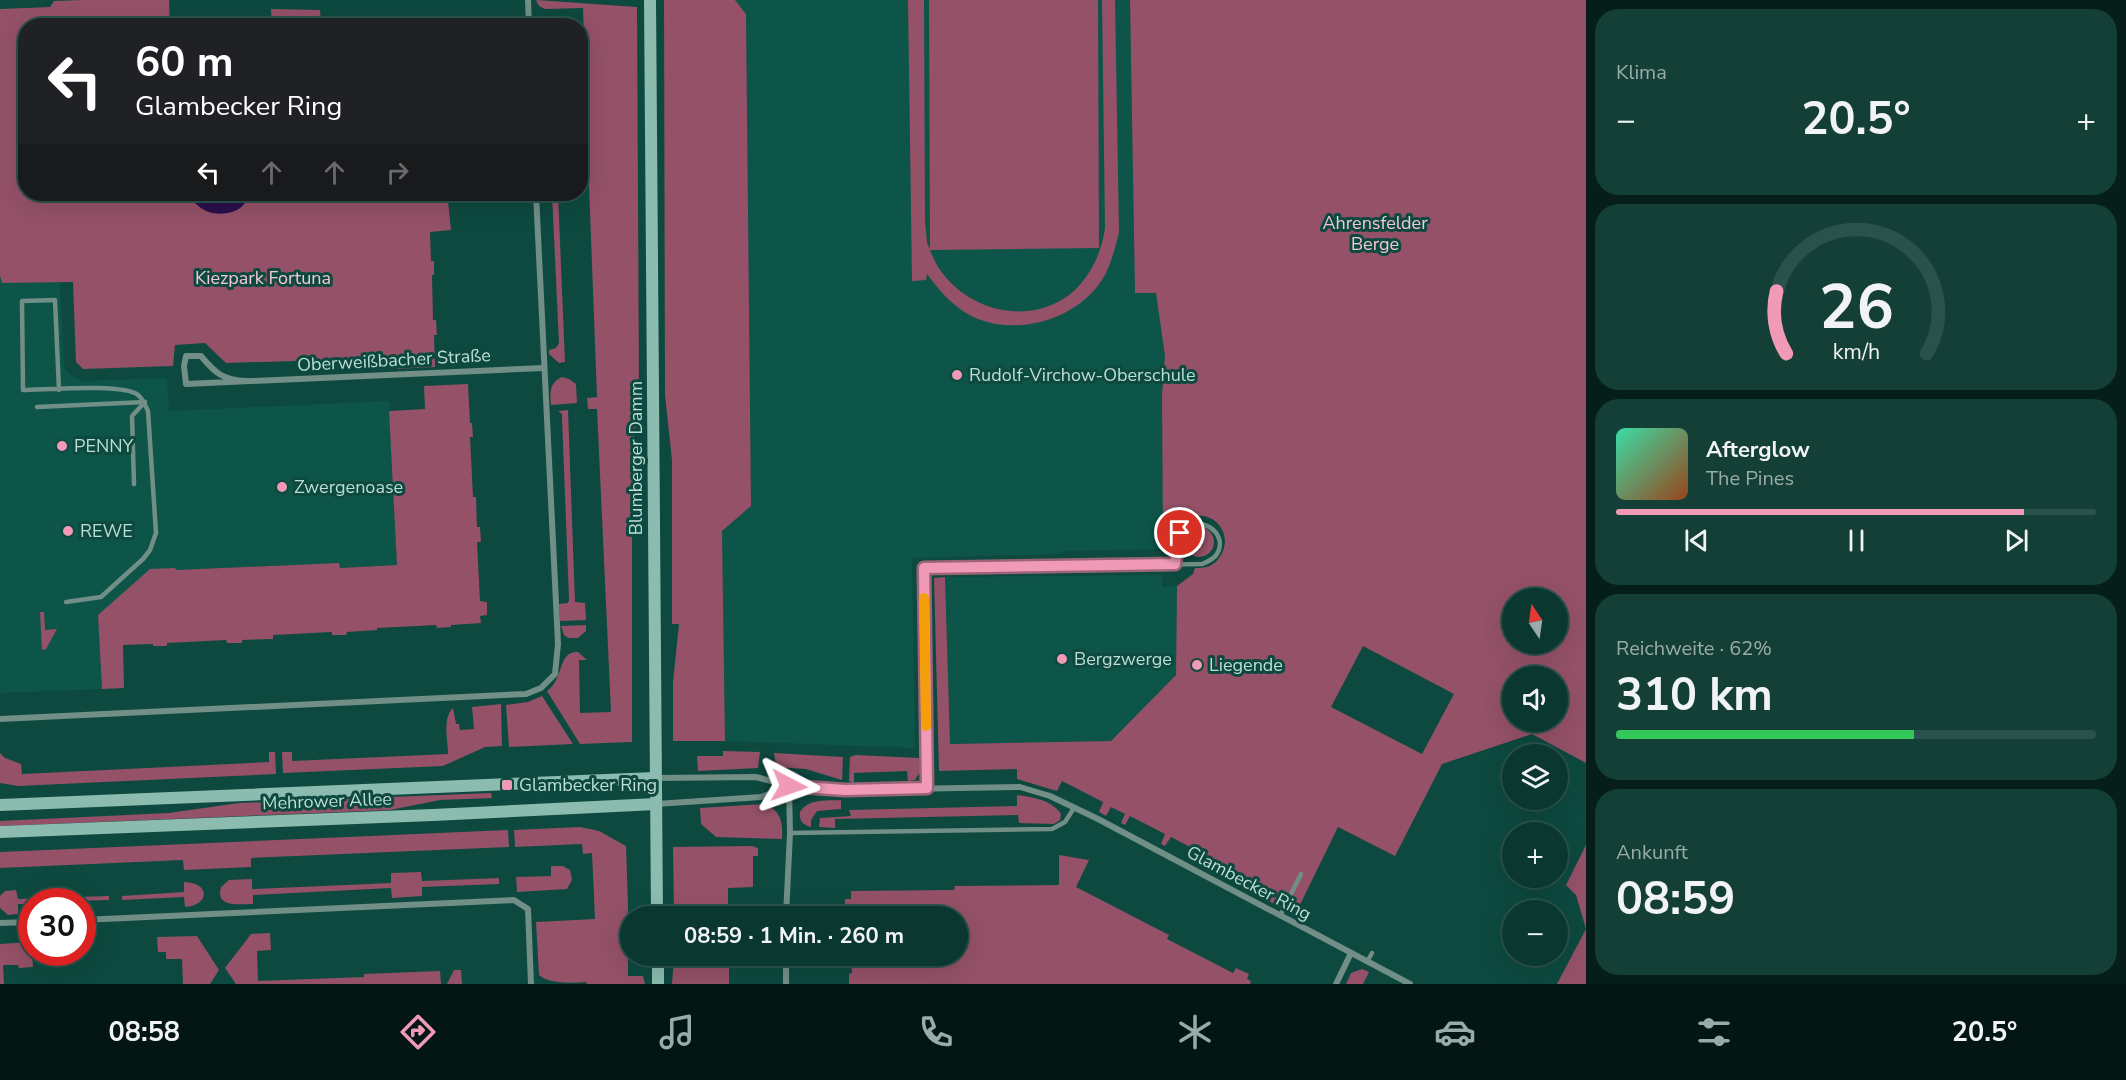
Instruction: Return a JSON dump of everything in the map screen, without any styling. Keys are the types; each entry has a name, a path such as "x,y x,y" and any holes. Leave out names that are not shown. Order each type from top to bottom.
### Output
{"main road":[{"name":"Blumberger Damm","path":"650,0 657,906"},
{"name":"Mehrower Allee","path":"0,806 655,778"},
{"name":"Mehrower Allee","path":"0,832 656,804"},
{"path":"657,966 658,984"}],"street":[{"path":"528,0 529,18"},
{"path":"0,719 526,694 541,688 555,674 558,644 536,201"},
{"name":"Oberweißbacher Straße","path":"246,381 230,381 221,376 201,356 186,356 184,366 186,384 543,368"},
{"name":"Glambecker Ring","path":"655,778 756,777 789,786 845,790 1020,787 1050,796 1074,808 1410,984"},
{"path":"786,906 790,833 789,786"},
{"name":"Glambecker Ring","path":"656,804 761,797 789,786"},
{"path":"96,919 514,900 528,909 531,984"},
{"path":"0,923 18,922"},
{"path":"1336,984 1351,954"},
{"path":"786,966 786,984"}],"lane":[{"path":"59,390 55,300 22,301 23,390 59,390 121,389 138,395 148,411 156,533 150,550 101,597 66,602"},
{"path":"38,407 144,402"},
{"path":"134,484 132,416 144,402"},
{"path":"927,788 924,568 1202,564 1217,554 1220,546 1214,529 1207,524 1196,524 1180,533 1175,564"},
{"path":"790,833 1052,829 1065,822 1074,808"},
{"path":"1280,916 1301,874"},
{"path":"1367,962 1372,954"}],"shaded area":[{"name":"Rudolf-Virchow-Oberschule","path":"735,0 1130,0 1135,292 1156,292 1165,356 1162,395 1163,549 912,558 915,748 725,741 722,531 751,506 746,14"},
{"path":"193,201 246,201 241,208 225,213 214,213 201,208"},
{"path":"0,276 2,283 60,282 64,362 69,374 82,381 167,378 169,411 389,401 397,565 339,568 339,563 175,570 175,568 98,615 102,689 0,693"},
{"name":"Bergzwerge","path":"1162,575 1162,587 1177,586 1176,675 1111,741 950,744 945,577"}],"green space":[{"name":"Kiezpark Fortuna","path":"169,0 170,18 18,18 18,201 448,201 451,230 430,232 431,261 434,261 433,320 436,320 437,335 434,335 435,367 395,369 394,358 226,363 205,343 175,345 173,366 83,369 76,362 73,282 2,283 0,276 0,9 50,7 54,1"},
{"path":"536,0 637,7 639,391 632,463 632,742 580,744 547,691 553,686 567,656 578,652 587,660 579,660 580,713 611,712 597,409 588,409 587,398 597,397 588,185 588,18 583,18 583,8 545,9 539,6"},
{"path":"664,0 735,0 746,14 751,506 722,531 725,741 673,741 673,682 679,624 672,624 672,460 665,395"},
{"path":"908,0 924,0 925,220 927,243 930,249 929,0 1098,0 1099,248 930,250 940,270 954,286 972,299 992,307 1014,311 1035,310 1056,303 1075,290 1091,269 1101,245 1105,228 1102,0 1115,0 1119,232 1110,263 1102,280 1090,295 1075,307 1058,316 1021,325 1002,325 983,321 955,305 927,274 926,280 912,281"},
{"name":"Ahrensfelder Berge","path":"1130,0 1586,0 1586,763 1568,753 1568,744 1551,744 1532,734 1442,764 1395,856 1338,827 1295,915 1235,883 1240,873 1171,837 1165,846 1161,844 1165,834 1130,816 1125,825 1121,823 1125,814 1111,807 1106,816 1099,812 1103,802 1062,781 1057,791 1017,779 1017,769 939,771 934,578 945,577 950,744 1111,741 1176,675 1177,586 1193,574 1195,568 1202,568 1217,561 1225,545 1224,534 1218,524 1209,518 1198,516 1187,519 1177,530 1170,549 1163,549 1162,395 1165,356 1156,293 1135,293","holes":["1363,646 1454,694 1422,754 1331,707"]},
{"path":"271,9 320,10 321,18 272,18"},
{"path":"552,201 558,201 565,362 559,363 549,354 549,350 556,348 559,343"},
{"path":"562,377 576,384 577,403 551,405 553,385"},
{"path":"468,384 473,437 470,437 473,497 476,497 477,527 480,527 481,542 477,542 480,601 487,602 487,615 480,616 481,623 437,628 436,625 377,628 377,630 347,632 346,635 332,635 332,632 273,635 273,639 242,640 242,643 227,643 226,640 167,643 167,646 123,645 124,688 102,689 98,615 150,569 175,568 176,570 339,563 340,568 397,565 389,411 425,409 424,386"},
{"path":"568,410 575,602 585,603 586,620 560,621 559,604 568,603 569,600 562,414 558,411"},
{"path":"1199,527 1205,528 1213,536 1213,548 1205,556 1199,557 1193,556 1185,548 1184,542 1185,536 1193,528"},
{"path":"40,612 44,612 45,630 57,629 46,649 42,650"},
{"path":"586,625 586,631 578,638 568,638 564,635 561,626"},
{"path":"542,696 573,744 509,747 506,705 528,702"},
{"path":"501,704 502,746 485,747 443,766 283,773 282,752 292,752 292,761 448,754 446,730 453,708 456,724 459,724 460,730 474,729 472,707"},
{"path":"723,751 760,752 758,768 698,771 697,756 723,756"},
{"path":"269,752 275,752 276,774 18,786 0,783 0,753 5,758 21,764 22,774 269,762"},
{"path":"774,753 843,757 842,780 806,769 776,767"},
{"path":"856,755 919,758 920,772 915,780 908,781 907,771 854,773 854,783 849,781 850,757"},
{"path":"491,793 492,798 440,800 390,810 0,826 0,821 169,813 239,803"},
{"path":"1017,795 1047,802 1061,814 1060,820 1054,824 1019,823 1018,815 835,819 835,828 819,827 820,818 851,816 849,810 1017,806"},
{"path":"841,800 841,809 817,811 811,820 811,827 801,820 800,812 808,804"},
{"path":"766,804 775,810 780,818 782,839 716,837 701,824 700,808"},
{"path":"580,827 599,831 626,846 628,906 620,906 620,966 628,966 628,976 643,976 645,984 560,982 548,980 539,975 536,922 595,919 592,853 583,854 582,844 515,847 514,830"},
{"path":"508,830 509,847 251,858 251,867 184,870 183,860 0,868 0,852"},
{"path":"1586,845 1586,929 1576,895 1568,887 1568,881"},
{"path":"752,846 758,848 758,856 753,856 753,887 728,888 728,906 674,906 673,847"},
{"path":"1059,855 1089,860 1076,887 1169,935 1167,939 1233,973 1236,968 1249,974 1247,979 1251,981 1250,984 849,984 852,966 968,966 968,906 845,906 845,899 851,899 851,891 954,890 955,886 1059,885"},
{"path":"551,866 563,866 570,870 572,880 567,889 517,892 516,877 551,876"},
{"path":"421,872 422,881 499,878 499,884 422,887 422,896 392,898 391,888 253,895 253,904 225,902 220,894 221,887 229,880 252,879 252,889 391,883 391,873"},
{"path":"184,882 193,883 203,890 203,898 199,902 185,907 184,897 122,900 122,896 184,892"},
{"path":"16,890 18,914 8,915 0,908 0,896 5,891"},
{"path":"96,896 109,896 109,900 96,900"},
{"path":"1586,929 1586,984 1557,984"},
{"path":"270,933 271,950 257,951 258,981 364,977 364,974 440,971 441,984 236,984 225,968 251,934"},
{"path":"197,936 219,970 210,984 183,984 182,959 166,959 166,952 158,952 157,937"},
{"path":"18,943 18,965 3,965 4,984 0,984 0,944"},
{"path":"673,966 729,966 729,984 672,984"},
{"path":"1362,969 1369,972 1363,984 1346,984 1351,973"},
{"path":"454,970 461,970 462,984 447,984"}],"slow traffic":[{"path":"924,598 926,726"}],"place":[{"name":"Rudolf-Virchow-Oberschule","path":"957,375"},
{"name":"PENNY","path":"62,446"},
{"name":"Zwergenoase","path":"282,487"},
{"name":"REWE","path":"68,531"},
{"name":"Bergzwerge","path":"1062,659"},
{"name":"Liegende","path":"1197,665"},
{"name":"Glambecker Ring","path":"507,785"}],"route":[{"path":"789,786 845,790 927,788 924,568 1175,564 1180,533"}]}
